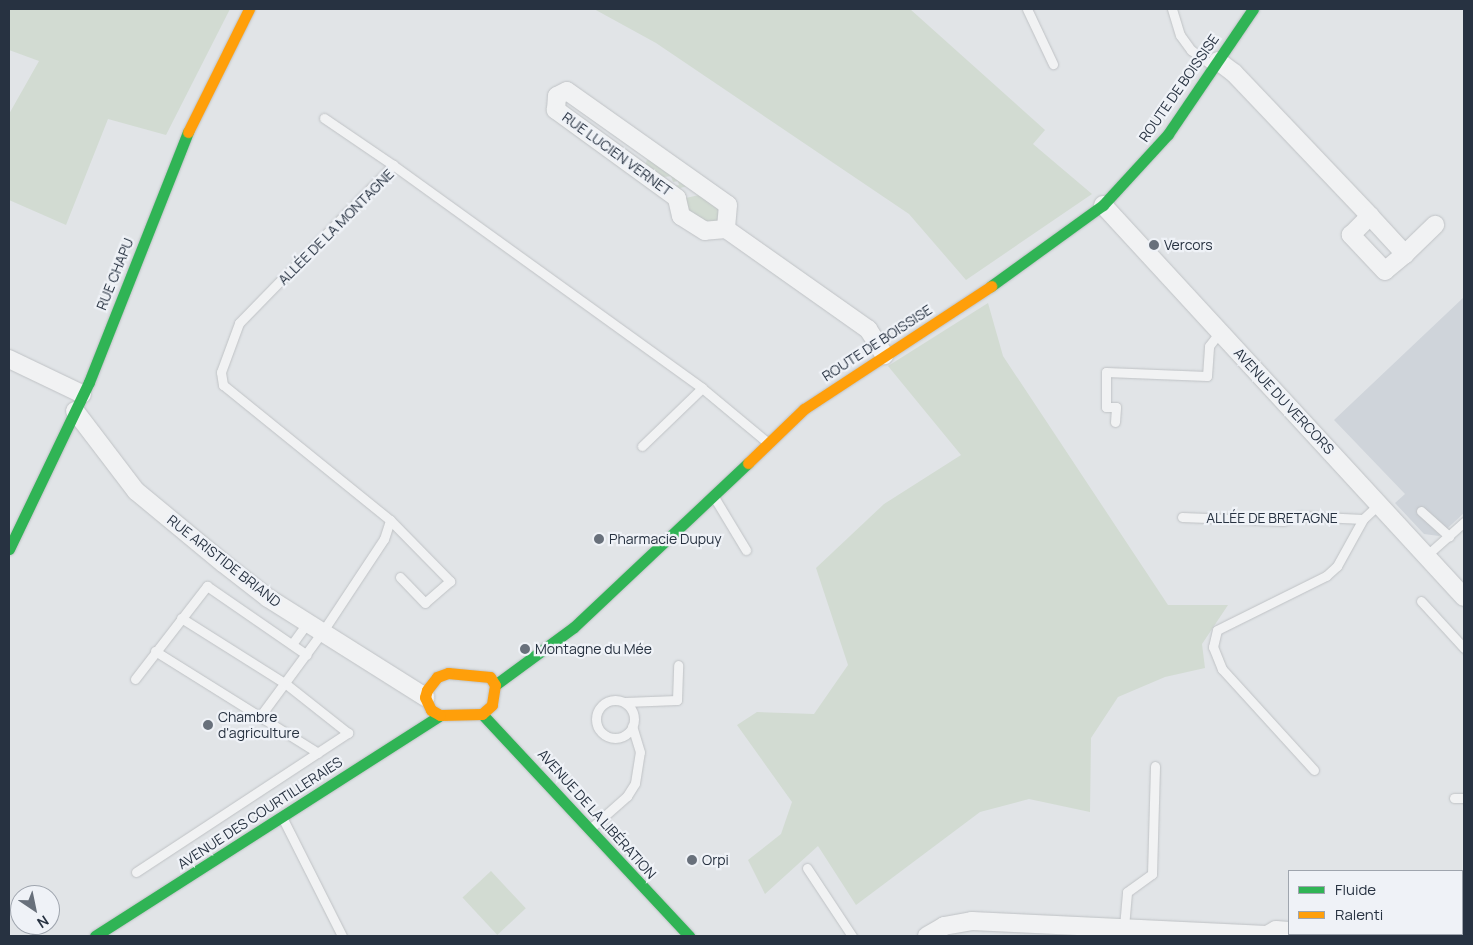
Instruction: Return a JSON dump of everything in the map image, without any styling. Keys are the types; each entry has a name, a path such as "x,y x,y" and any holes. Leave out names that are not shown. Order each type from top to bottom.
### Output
{"street":[{"name":"RUE CHAPU","path":"9,549 75,411 187,133 248,9"},
{"name":"ROUTE DE BOISSISE","path":"495,684 574,627 804,409 1021,266 1103,205 1152,153 1253,9"},
{"path":"1216,64 1234,73 1405,254"},
{"name":"RUE LUCIEN VERNET","path":"567,92 728,205 726,229 704,231 682,216 677,198 556,110 557,96 567,92"},
{"name":"AVENUE DU VERCORS","path":"1103,205 1464,597"},
{"path":"1370,216 1352,235 1385,271 1435,225"},
{"path":"726,229 868,329 884,355"},
{"path":"9,360 82,394"},
{"name":"RUE ARISTIDE BRIAND","path":"75,411 136,491 268,598 324,631 425,697"},
{"path":"448,673 479,674 490,678 495,684 492,705 482,714 440,715 431,710 425,697 430,684 448,673"},
{"name":"AVENUE DE LA LIBÉRATION","path":"482,714 490,719 689,936"},
{"name":"AVENUE DES COURTILLERAIES","path":"95,936 440,715"},
{"path":"927,936 944,926 972,921 1267,935 1276,930 1288,930"},
{"path":"1357,936 1389,936"}],"lane":[{"path":"1027,9 1053,64"},
{"path":"1172,9 1180,35 1191,50 1216,64"},
{"path":"324,118 393,165"},
{"name":"ALLÉE DE LA MONTAGNE","path":"400,577 425,603 450,581 390,520 223,385 222,372 239,323 393,165 702,388 767,443"},
{"path":"1115,422 1116,407 1106,406 1106,372 1207,376 1209,346 1220,332"},
{"path":"642,446 702,388"},
{"path":"713,495 746,550"},
{"path":"1314,770 1222,669 1212,647 1217,630 1326,576 1337,566 1363,519 1380,504"},
{"path":"1421,511 1449,536"},
{"name":"ALLÉE DE BRETAGNE","path":"1182,517 1283,521 1301,516 1363,519"},
{"path":"261,715 324,631 384,539 390,520"},
{"path":"1427,555 1464,522"},
{"path":"136,679 155,650 207,586 307,655"},
{"path":"1422,601 1464,648"},
{"path":"136,872 348,733 286,684 181,618"},
{"path":"292,644 308,622"},
{"path":"155,650 261,715 318,753"},
{"path":"632,726 624,735 611,737 597,725 600,706 612,700 625,702 677,700 678,664"},
{"path":"590,829 627,796 635,783 640,752 632,726 633,712 625,702"},
{"path":"1124,927 1127,892 1152,874 1155,766"},
{"path":"1454,798 1464,798"},
{"path":"282,817 342,936"},
{"path":"807,868 852,936"}],"shaded area":[{"path":"9,9 230,9 166,135 108,119 66,225 9,200 9,114 39,61 9,50"},
{"path":"594,9 910,9 1045,130 1033,144 1092,194 966,280 909,214 656,43"},
{"path":"647,160 651,160 688,186 680,188 686,198 699,195 718,209 718,221 710,225 690,216 670,187 679,185 678,181 673,182 671,176 658,178 644,168"},
{"path":"1464,297 1464,513 1439,536 1424,534 1395,503 1405,494 1334,420"},
{"path":"988,303 1003,356 1168,605 1228,605 1202,644 1205,668 1165,677 1118,697 1091,738 1090,812 1029,799 980,812 856,905 818,846 765,894 748,860 781,834 792,802 737,725 757,712 814,714 848,665 816,568 884,504 961,455 888,366"},
{"path":"491,871 526,908 497,935 462,898"}],"traffic: fast":[{"path":"991,286 1103,205 1168,134 1253,9"},
{"path":"9,549 89,382 188,132"},
{"path":"495,685 574,627 748,463"},
{"path":"482,714 689,936"},
{"path":"95,936 440,715"}],"traffic: slow":[{"path":"188,132 249,9"},
{"path":"748,463 804,409 991,286"},
{"path":"448,673 490,677 495,685 492,705 482,714 440,715 431,710 425,697 427,690 437,677 448,673"}],"place":[{"name":"Vercors","path":"1154,245"},
{"name":"Pharmacie Dupuy","path":"599,539"},
{"name":"Montagne du Mée","path":"525,649"},
{"name":"Chambre d'agriculture","path":"208,725"},
{"name":"Orpi","path":"692,860"}]}
